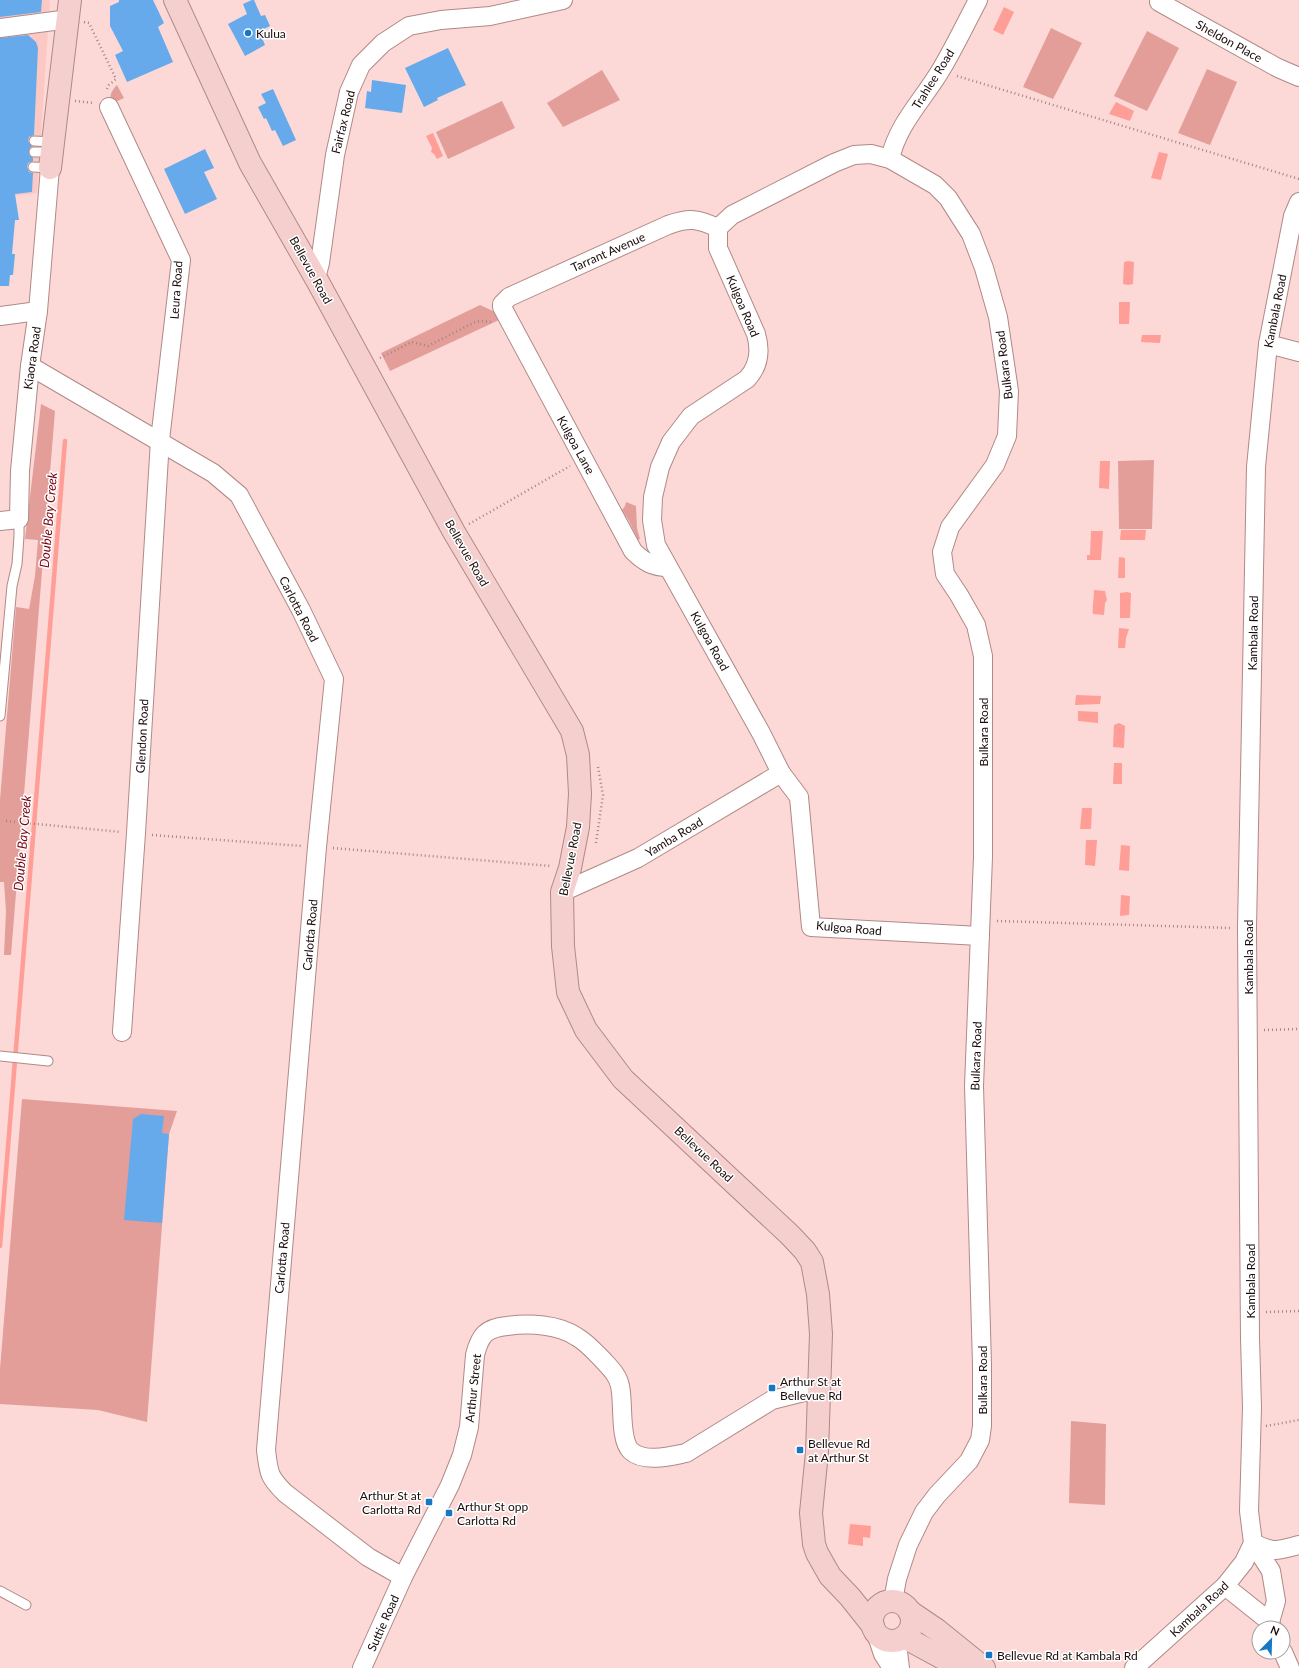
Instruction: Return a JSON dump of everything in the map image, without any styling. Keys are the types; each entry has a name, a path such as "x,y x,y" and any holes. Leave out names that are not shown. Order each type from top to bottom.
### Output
{"street":[{"name":"Bellevue Road","path":"174,0 250,163 316,278 454,532 572,731 578,755 580,794 578,827 570,868 562,892 563,946 568,992 586,1030 623,1079 790,1235 805,1251 812,1262 818,1294 821,1334 817,1452 811,1513 813,1534 817,1553 830,1576 850,1597 874,1630"},
{"name":"Fairfax Road","path":"316,278 320,263 335,155 349,92 361,65 383,43 409,26 441,20 490,16 563,0"},
{"name":"Trahlee Road","path":"890,159 894,142 900,130 942,69 978,0"},
{"name":"Sheldon Place","path":"1159,2 1278,68 1299,78"},
{"path":"0,28 69,9"},
{"name":"Kiaora Road","path":"19,519 20,471 30,366 38,311 43,154 69,9"},
{"name":"Leura Road","path":"102,105 180,260 160,440"},
{"name":"Bulkara Road","path":"718,228 732,215 854,155 871,154 890,159 935,185 948,198 972,234 984,268 998,317 1009,391 1007,436 994,465 950,527 942,552 944,574 959,595 976,625 983,656 983,858 974,1086 982,1364 982,1426 980,1440 969,1460 937,1494 924,1512 908,1545 897,1579 897,1605"},
{"name":"Kambala Road","path":"1134,1668 1225,1586 1244,1562 1253,1543 1249,1511 1252,1428 1247,920 1256,467 1268,344 1293,216 1299,202"},
{"name":"Tarrant Avenue","path":"502,304 509,297 681,220 701,220 718,228"},
{"name":"Kulgoa Road","path":"718,228 718,248 756,334 759,343 758,358 754,371 747,379 691,416 671,442 660,467 653,497 652,520 656,545 762,733 781,773 799,797 811,927 980,936"},
{"name":"Kulgoa Lane","path":"502,304 502,310 633,551 649,564 658,567 668,567"},
{"path":"0,316 38,311"},
{"path":"1268,344 1299,352"},
{"name":"Carlotta Road","path":"30,366 160,440 214,473 238,495 301,610 334,679 316,855 266,1450 269,1470 273,1481 285,1493 368,1557 403,1577"},
{"name":"Glendon Road","path":"122,1032 136,834 160,440"},
{"path":"0,521 19,519"},
{"name":"Yamba Road","path":"562,892 638,858 781,773"},
{"name":"Arthur Street","path":"403,1577 450,1485 462,1455 469,1427 475,1355 478,1344 484,1334 495,1327 525,1325 547,1327 567,1331 579,1337 617,1376 622,1394 623,1432 630,1450 639,1456 674,1456 686,1453 772,1400 804,1392 818,1391"},
{"path":"1253,1543 1270,1551 1299,1546"},
{"path":"1253,1543 1271,1571 1276,1600 1272,1620"},
{"path":"817,1553 854,1584 897,1605 937,1630 984,1668"},
{"name":"Suttie Road","path":"362,1668 403,1577"},
{"path":"1225,1586 1265,1620"},
{"path":"874,1630 880,1638 894,1641 902,1638 909,1631 911,1617 897,1605 878,1607 874,1613 872,1620 874,1630 883,1654 892,1668"},
{"path":"900,1668 898,1652 902,1638"},
{"path":"902,1638 961,1668"}],"lane":[{"name":"Kiaora Road","path":"0,716 12,586 17,564 19,519"},
{"path":"0,1056 48,1061"},
{"path":"0,1591 26,1605"}],"path":[{"path":"69,9 89,23 116,79 109,85 102,105 85,102"},
{"path":"942,69 957,76 1299,179"},
{"path":"380,358 412,342 428,346 476,322 491,322"},
{"path":"471,522 583,459"},
{"path":"6,821 136,834 289,845"},
{"path":"347,850 570,868"},
{"path":"1004,921 1230,928"},
{"path":"1248,1030 1299,1029"},
{"path":"1250,1312 1299,1311"},
{"path":"1252,1428 1299,1420"}],"shaded area":[{"path":"0,0 50,0 37,193 0,198"},
{"path":"1004,7 1014,12 1003,35 993,30"},
{"path":"1051,28 1082,43 1053,99 1023,87"},
{"path":"1147,31 1179,48 1147,111 1114,96"},
{"path":"1207,69 1237,82 1210,145 1178,133"},
{"path":"602,70 620,100 563,127 547,103"},
{"path":"117,85 124,98 111,104 111,94"},
{"path":"502,101 515,128 448,159 436,132"},
{"path":"1116,102 1134,111 1130,121 1109,114"},
{"path":"433,133 443,156 437,159 431,152 432,148 426,136"},
{"path":"1159,152 1168,154 1161,180 1151,178"},
{"path":"1124,262 1134,262 1133,284 1128,285 1123,284"},
{"path":"1119,302 1130,302 1129,324 1119,324"},
{"path":"480,305 495,312 499,320 390,371 381,353"},
{"path":"1142,335 1161,335 1160,343 1141,342"},
{"path":"41,404 55,411 11,955 4,955 6,911 4,882 0,882 0,800 16,607 29,609 35,576 38,540 25,539"},
{"path":"1154,460 1152,529 1119,529 1118,461"},
{"path":"1100,461 1110,461 1109,489 1099,488"},
{"path":"626,502 636,506 637,528 640,539 638,540 622,510"},
{"path":"1121,530 1146,530 1145,540 1120,540"},
{"path":"1091,531 1103,531 1101,560 1087,560 1087,555 1090,555"},
{"path":"1119,557 1125,558 1125,578 1118,578"},
{"path":"1094,590 1105,591 1107,600 1105,603 1104,615 1093,614"},
{"path":"1120,593 1131,593 1130,618 1120,618"},
{"path":"1119,628 1129,629 1125,648 1118,648"},
{"path":"1076,695 1101,696 1100,704 1075,705"},
{"path":"1078,711 1098,712 1098,723 1078,721"},
{"path":"1119,723 1125,726 1124,748 1113,747 1114,725"},
{"path":"1114,763 1122,763 1122,784 1113,784"},
{"path":"1082,808 1092,808 1091,829 1080,829"},
{"path":"1086,840 1097,840 1095,866 1085,865"},
{"path":"1121,845 1130,846 1129,871 1119,870"},
{"path":"1121,895 1130,896 1129,915 1120,916"},
{"path":"22,1099 177,1111 169,1134 147,1422 98,1410 0,1404 0,1369"},
{"path":"1071,1421 1106,1424 1105,1505 1069,1503"},
{"path":"850,1524 871,1526 870,1538 863,1537 863,1546 848,1544"}],"building":[{"path":"0,0 42,0 41,12 0,17"},
{"path":"119,0 153,0 164,23 158,27 173,62 127,82 115,55 123,51 110,26 110,6 119,2"},
{"name":"Kulua","path":"254,0 261,16 265,15 270,26 262,30 266,36 262,38 265,45 245,56 228,24 247,14 243,4"},
{"path":"28,35 36,42 38,48 34,135 29,137 28,141 32,146 29,149 29,155 33,158 33,161 28,163 27,167 29,172 33,173 32,192 15,194 19,220 15,220 12,254 15,254 13,275 10,275 9,286 0,286 0,38"},
{"path":"448,48 466,85 437,98 438,100 424,107 405,68"},
{"path":"372,80 406,85 402,113 365,108 367,91 371,92"},
{"path":"273,89 296,140 283,146 275,130 272,131 266,118 264,119 258,107 266,103 261,94"},
{"path":"205,149 214,168 204,172 217,199 185,214 164,169"},
{"path":"141,1114 164,1116 162,1133 169,1134 162,1223 124,1220 133,1119"}],"waterway":[{"name":"Double Bay Creek","path":"0,1246 65,441"}],"place":[{"name":"Kulua","path":"248,33"},
{"name":"Arthur St at Bellevue Rd","path":"772,1388"},
{"name":"Bellevue Rd at Arthur St","path":"800,1450"},
{"name":"Arthur St at Carlotta Rd","path":"429,1502"},
{"name":"Arthur St opp Carlotta Rd","path":"449,1513"},
{"name":"Bellevue Rd at Kambala Rd","path":"989,1655"}]}
